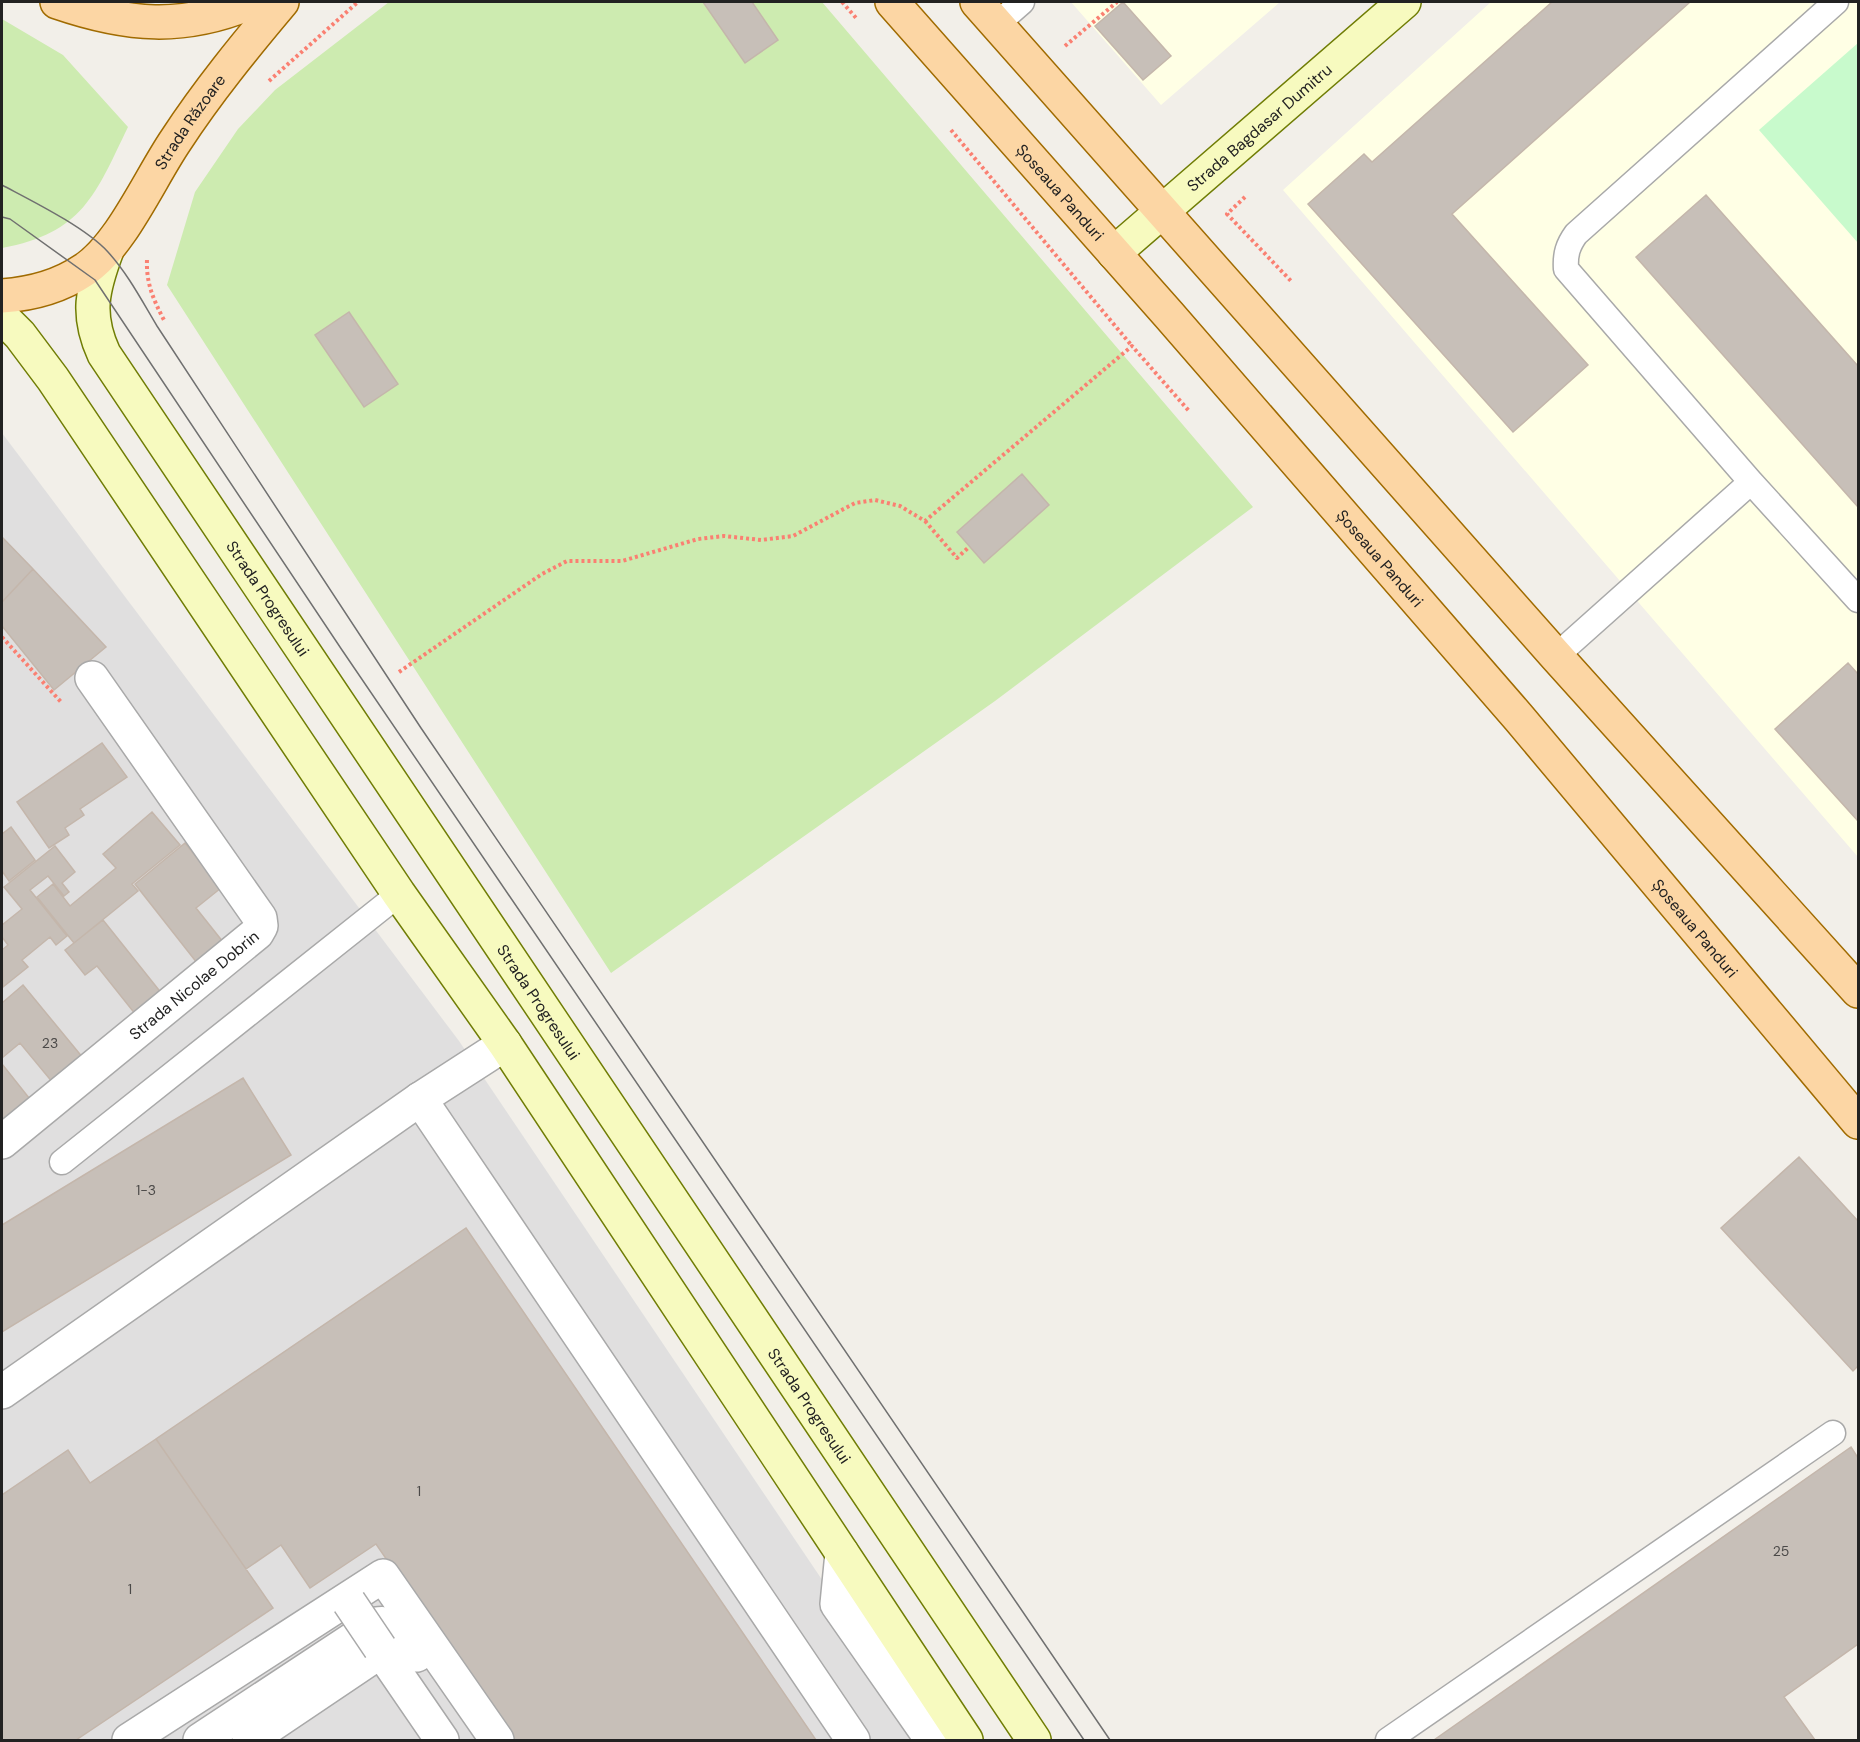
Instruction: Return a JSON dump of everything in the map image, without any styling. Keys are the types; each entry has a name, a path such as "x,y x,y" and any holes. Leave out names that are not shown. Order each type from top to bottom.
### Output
{"main road":[{"path":"57,2 105,15 152,23 191,21 224,13 252,2"},
{"name":"Strada Răzoare","path":"2,296 56,285 84,270 107,250 176,140 231,63 282,2"},
{"name":"Șoseaua Panduri","path":"892,2 1519,718 1858,1122"},
{"name":"Strada Bagdasar Dumitru","path":"1114,253 1404,2"},
{"path":"987,13 1556,656 1858,992"},
{"name":"Strada Progresului","path":"107,250 95,280 92,305 93,331 104,354 1034,1740"},
{"path":"2,317 20,335 53,379 399,894 505,1044 966,1740"}],"street":[{"name":"Strada Nicolae Dobrin","path":"2,1142 248,940 261,926 260,918 92,678"},
{"path":"2,1392 420,1099 505,1044"},
{"path":"420,1099 853,1740"},
{"path":"842,1553 837,1604 932,1740"},
{"path":"129,1740 383,1576 497,1740"},
{"path":"347,1601 442,1740"},
{"path":"200,1740 366,1628 386,1622 398,1627 405,1636 476,1740"},
{"path":"249,1740 380,1649"}],"lane":[{"path":"987,13 1023,2"},
{"path":"1836,2 1576,234 1565,256 1566,269 1751,482 1858,600"},
{"path":"1556,656 1751,482"},
{"path":"62,1162 399,894"},
{"path":"1388,1740 1833,1432"}],"path":[{"path":"266,84 358,2"},
{"path":"842,2 862,24"},
{"path":"1036,70 1117,2"},
{"path":"950,129 1189,411"},
{"path":"1245,197 1227,214 1291,281"},
{"path":"147,257 146,274 152,297 165,322"},
{"path":"925,521 1132,346"},
{"path":"399,672 542,574 567,561 622,561 698,539 724,536 761,540 793,536 855,503 875,500 900,506 925,521 957,558 969,547"},
{"path":"2,637 60,702 92,678"}],"shaded area":[{"path":"1071,2 1280,2 1161,105"},
{"path":"1491,2 1858,2 1858,857 1283,190"},
{"path":"2,433 459,1041 930,1740 2,1740"}],"green space":[{"path":"389,2 822,2 1253,507 995,701 611,973 167,285 195,192 238,129 275,90"},
{"path":"2,19 63,55 128,127 95,191 69,221 29,241 2,248"},
{"path":"1858,43 1858,243 1759,130"}],"building":[{"path":"703,2 752,2 778,40 745,63"},
{"path":"1123,2 1171,56 1143,80 1095,26"},
{"path":"1552,2 1690,2 1452,214 1588,365 1513,432 1308,204 1364,154 1372,162"},
{"path":"1706,195 1858,366 1858,507 1636,257"},
{"path":"349,312 398,384 364,407 315,335"},
{"path":"1022,474 1049,505 984,563 957,532"},
{"path":"2,537 33,569 2,602"},
{"path":"33,569 106,647 54,690 2,626 2,602"},
{"path":"1848,663 1858,674 1858,821 1775,729"},
{"path":"102,743 127,777 80,809 84,815 65,828 69,835 49,848 17,802"},
{"path":"152,812 180,845 132,884 138,891 74,943 37,897 53,884 70,906 116,868 103,854"},
{"path":"11,827 35,860 9,881 2,871 2,834"},
{"path":"185,843 221,888 196,908 227,947 201,968 135,884"},
{"path":"55,846 75,872 62,883 69,892 64,896 48,876 30,890 67,936 56,945 50,937 22,960 28,967 3,987 2,950 8,945 2,937 2,925 22,909 4,887"},
{"path":"103,920 162,994 136,1015 97,966 85,975 65,950"},
{"path":"23,985 88,1064 58,1089 20,1043 2,1058 2,1003"},
{"path":"2,1064 37,1108 2,1123"},
{"path":"243,1078 291,1155 2,1332 2,1225"},
{"path":"1799,1157 1858,1221 1858,1366 1853,1371 1721,1228"},
{"path":"466,1228 816,1740 511,1740 376,1544 310,1588 281,1545 246,1569 156,1439"},
{"path":"156,1439 273,1608 76,1740 2,1740 2,1495 68,1450 90,1483"},
{"path":"1851,1447 1858,1458 1858,1644 1784,1697 1815,1740 1434,1740"}],"tram line":[{"path":"2,185 86,233 108,252 122,269 421,728 1110,1740"},
{"path":"2,217 10,219 95,280 342,650 1084,1740"}]}
